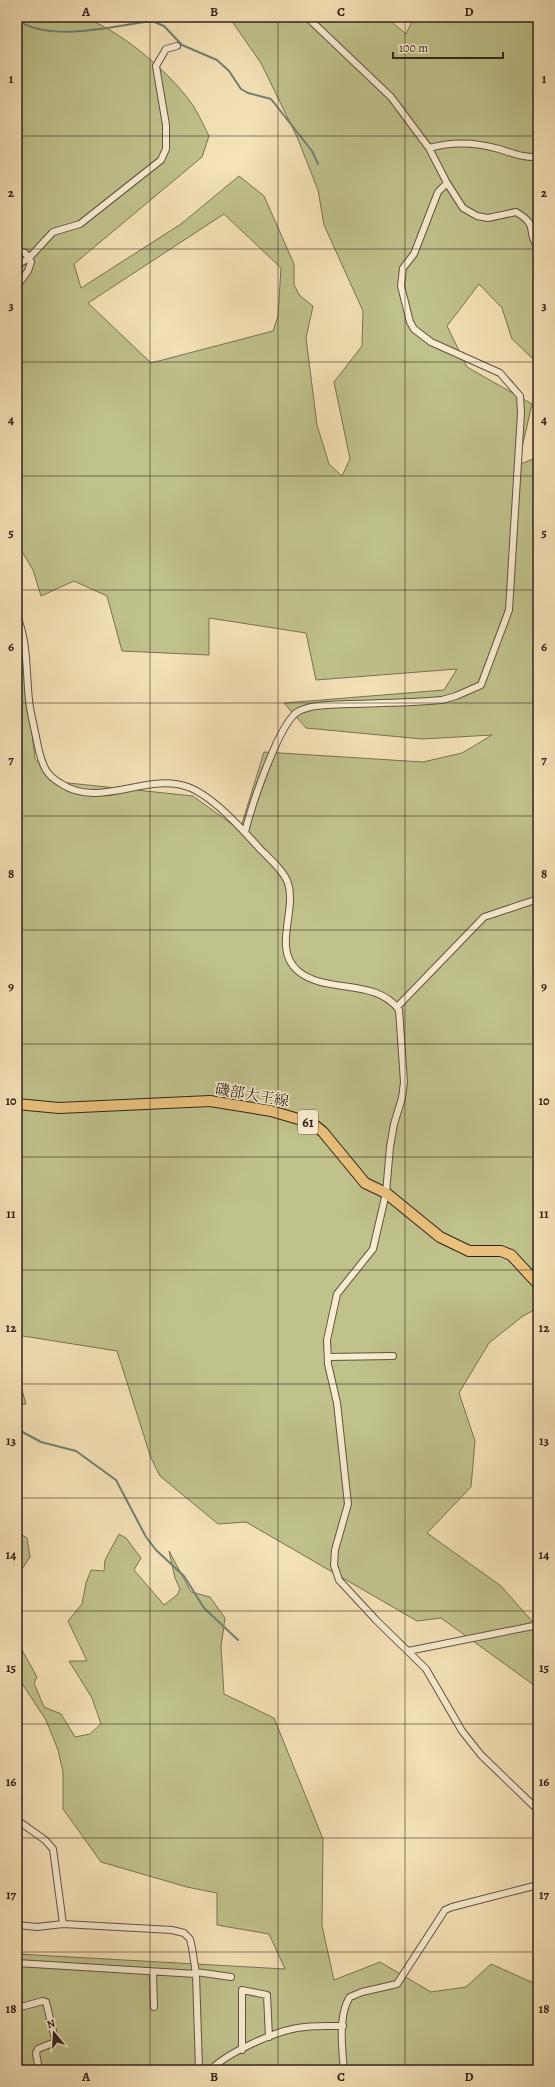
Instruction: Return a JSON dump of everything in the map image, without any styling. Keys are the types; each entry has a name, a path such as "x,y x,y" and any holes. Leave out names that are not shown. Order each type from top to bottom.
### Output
{"main road":[{"name":"磯部大王線","path":"17,1104 59,1108 210,1102 271,1111 312,1123 323,1132 365,1183 386,1193 440,1237 468,1251 501,1251 511,1255 538,1284"}],"street":[{"path":"307,17 391,97 429,148 447,183 464,208 476,216 488,218 516,212 528,220 531,224 534,242 538,247"},
{"path":"17,265 29,258 53,232 80,224 161,160 166,149 166,125 156,66 166,49 177,46"},
{"path":"429,148 456,142 486,146 516,155 538,156"},
{"path":"245,832 254,800 280,738 292,716 300,711 323,705 442,700 482,685 509,610 521,413 520,396 500,374 431,342 414,329 407,311 401,286 403,268 414,254 438,192 447,183"},
{"path":"17,250 29,258 31,266 17,286"},
{"path":"17,616 24,642 29,701 38,752 46,771 54,779 66,787 78,792 114,792 163,783 187,786 207,796 245,832 278,869 288,883 289,920 286,944 287,954 292,965 306,976 382,994 393,1002 399,1010 404,1082 402,1098 394,1124 390,1147 386,1193 373,1249 337,1294 327,1340 328,1357 337,1403 348,1504 335,1550 334,1565 339,1580 426,1669 462,1731 481,1755 538,1810"},
{"path":"397,1007 484,917 538,899"},
{"path":"328,1357 393,1356"},
{"path":"408,1651 538,1625"},
{"path":"17,1820 45,1840 53,1849 63,1924"},
{"path":"344,2070 344,2012 350,1997 362,1992 397,1984 445,1910 538,1885"},
{"path":"17,1924 38,1927 63,1924 172,1930 184,1933 190,1939 196,1973 199,2070"},
{"path":"17,1963 153,1972 196,1973 230,1977"},
{"path":"153,1972 154,2008"},
{"path":"242,2050 242,1990 267,1995 269,2037"},
{"path":"17,2008 43,2001 46,2002 56,2038 55,2042 38,2049 36,2053 39,2070"},
{"path":"212,2070 219,2061 269,2037 296,2028 343,2026"}],"green space":[{"path":"17,17 81,17 95,22 124,39 152,61 177,85 193,105 209,136 202,157 74,264 81,288 181,224 239,176 264,196 294,264 294,285 300,296 313,306 306,338 317,425 329,464 342,476 350,459 334,382 362,346 363,311 324,225 318,190 297,137 261,63 229,17 391,17 394,24 406,34 414,17 538,17 538,361 534,360 512,339 502,308 479,284 447,326 467,367 532,404 518,465 538,457 538,1308 523,1316 489,1343 459,1393 475,1441 471,1487 427,1533 501,1586 538,1628 538,1688 441,1618 417,1621 246,1522 218,1524 160,1476 151,1458 117,1351 17,1335 17,601 35,759 59,782 193,796 240,830 264,752 423,762 462,753 492,735 422,739 306,728 284,703 444,690 457,669 316,680 306,633 209,618 209,655 122,651 107,596 74,581 41,596 33,570 17,543","holes":["224,214 281,268 278,316 273,331 151,363 88,303"]},
{"path":"17,1373 26,1404 17,1405"},
{"path":"17,1532 27,1538 30,1557 17,1577"},
{"path":"119,1534 126,1538 141,1558 134,1570 164,1605 177,1595 180,1589 175,1578 169,1551 191,1592 210,1597 225,1618 221,1647 224,1694 274,1718 323,1839 322,1926 334,1980 380,1962 431,1992 466,1987 491,1964 538,1985 538,2070 17,2070 17,1954 285,1969 269,1934 217,1925 217,1893 187,1887 101,1862 63,1809 63,1772 58,1750 46,1720 17,1676 17,1641 37,1677 34,1683 44,1707 61,1714 75,1737 90,1734 101,1724 92,1698 69,1661 87,1661 68,1621 82,1604 86,1583 91,1570 104,1571 105,1560"}],"waterway":[{"path":"17,20 31,27 47,31 65,32 102,29 152,21 164,26 182,45 217,60 229,71 241,89 248,93 271,99 312,151 318,164"},
{"path":"17,1429 41,1442 76,1451 116,1480 146,1537 156,1550 184,1576 204,1608 238,1640"}]}
